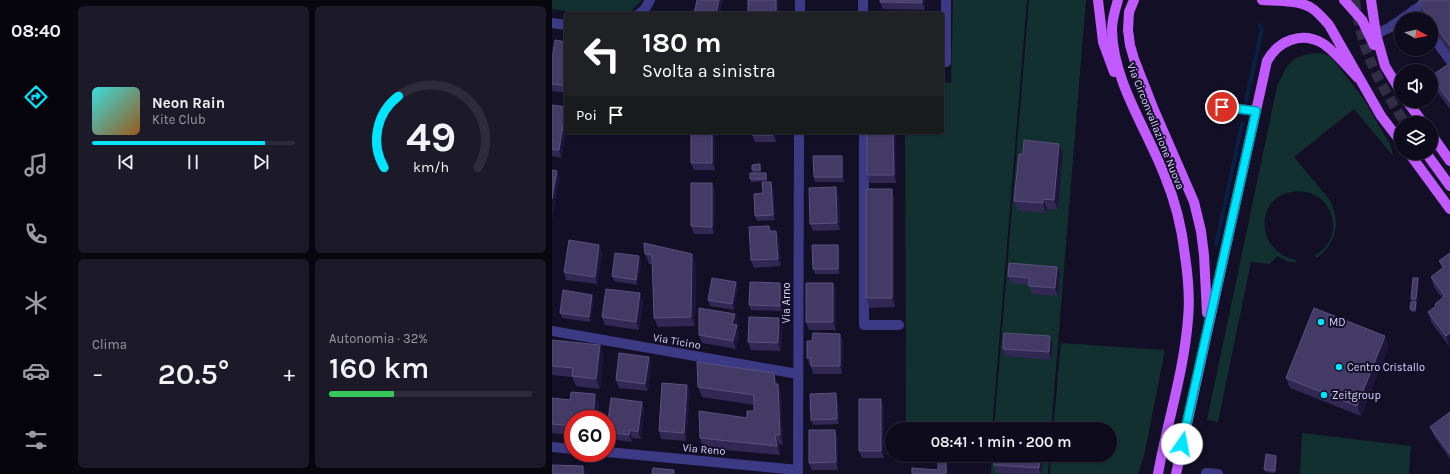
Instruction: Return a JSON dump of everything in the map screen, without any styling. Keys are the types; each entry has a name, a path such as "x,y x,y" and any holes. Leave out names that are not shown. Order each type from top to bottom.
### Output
{"main road":[{"path":"1098,0 1102,35 1110,63 1131,101"},
{"name":"Via Circonvallazione Nuova","path":"1118,0 1114,16 1113,42 1116,61 1131,101 1165,174 1180,224 1185,256 1188,319 1181,364 1157,471"},
{"name":"Via Circonvallazione Nuova","path":"1134,0 1129,12 1128,30 1130,45 1154,110 1194,202 1201,230 1204,255 1208,323"},
{"path":"1262,0 1288,1 1309,7 1320,14 1329,25 1381,116 1394,133"},
{"path":"1344,0 1362,20 1394,81"},
{"path":"1371,0 1376,34 1385,66"},
{"name":"Via Circonvallazione Nuova","path":"1176,474 1267,60 1271,52 1288,40 1305,37 1322,43 1358,78"},
{"path":"1438,144 1450,161"},
{"path":"1414,160 1450,209"},
{"path":"1431,160 1450,186"}],"street":[{"path":"641,12 650,0"},
{"path":"800,0 800,12"},
{"path":"863,0 863,12"},
{"path":"946,0 946,62"},
{"path":"1411,12 1429,0"},
{"path":"552,23 564,25"},
{"path":"1376,34 1394,25"},
{"path":"1438,44 1450,60"},
{"path":"1222,107 1256,111"},
{"name":"Via Arno","path":"798,472 799,134"},
{"path":"864,134 864,325 899,325"},
{"name":"Via Ticino","path":"552,331 798,374"},
{"path":"552,447 564,448"},
{"name":"Via Reno","path":"616,453 798,472"},
{"path":"1206,474 1218,474"}],"green space":[{"path":"552,0 642,0 630,12 571,12 552,9"},
{"path":"953,0 1027,0 993,422 906,422 905,134 944,134 944,82 951,83"},
{"path":"1029,0 1086,0 1052,422 995,422"},
{"path":"1317,53 1325,54 1332,58 1363,98 1391,146 1393,156 1354,109 1294,157 1329,199 1333,207 1336,224 1333,239 1324,252 1317,258 1314,256 1325,247 1331,237 1333,225 1331,214 1325,204 1317,196 1305,192 1291,192 1279,196 1271,204 1266,214 1265,225 1267,237 1273,247 1283,255 1296,260 1295,263 1286,261 1277,256 1270,264 1251,262 1218,422 1207,420 1277,87 1284,72 1291,62 1301,56"},
{"path":"1061,343 1165,350 1144,456 1138,474 1050,474 1051,462 1117,462 1117,422 1054,422"},
{"path":"1302,433 1411,446 1409,474 1300,474"},
{"path":"992,462 1049,462 1048,474 991,474"}],"building":[{"path":"697,0 719,0 716,12 694,12"},
{"path":"748,0 776,0 776,12 748,12"},
{"path":"880,0 922,0 922,3 880,2"},
{"path":"1420,0 1450,0 1450,46 1438,30 1438,12 1425,12 1418,2"},
{"path":"555,40 564,42 564,86 552,84 552,59"},
{"path":"1450,63 1450,102 1438,86 1438,71"},
{"path":"552,105 564,107 564,119 559,150 552,149"},
{"path":"691,134 712,134 712,163 691,163"},
{"path":"752,134 773,134 773,135"},
{"path":"867,134 893,134 894,175 867,175"},
{"path":"1024,140 1059,144 1054,200 1043,199 1043,203 1014,201 1019,154 1023,154"},
{"path":"813,156 842,156 842,177 814,177"},
{"path":"760,164 760,170 752,170 752,165"},
{"path":"552,170 557,171 552,199"},
{"path":"750,173 766,173 766,179 750,179"},
{"path":"762,182 771,182 773,215 755,216 754,194 763,193"},
{"path":"691,183 712,183 712,227 691,226"},
{"path":"836,187 837,223 810,224 809,188"},
{"path":"866,189 892,189 892,298 866,298"},
{"path":"769,226 770,231 776,231 778,259 751,260 749,227"},
{"path":"569,240 599,245 595,277 564,272"},
{"path":"644,243 692,254 691,317 654,318 652,255 645,254"},
{"path":"812,245 838,245 838,269 813,269"},
{"path":"615,253 639,256 636,280 612,276"},
{"path":"1450,253 1450,333 1446,336 1428,312 1445,296 1431,277 1444,267 1439,261"},
{"path":"1009,263 1057,267 1055,288 1029,286 1029,278 1008,276"},
{"path":"712,278 736,282 732,304 708,300"},
{"path":"1413,278 1418,278 1416,299 1411,299"},
{"path":"750,282 780,283 780,306 749,305"},
{"path":"806,283 833,283 833,322 806,322"},
{"path":"606,289 640,293 636,322 602,317"},
{"path":"563,290 592,295 589,317 560,313"},
{"path":"1411,302 1416,302 1415,310 1410,309"},
{"path":"699,308 735,314 732,324 737,325 733,341 699,335"},
{"name":"Centro Cristallo","path":"1314,308 1385,336 1357,406 1286,378"},
{"path":"749,317 779,318 778,343 748,342"},
{"path":"813,333 840,334 840,366 811,366 811,358 807,358 807,341 812,341"},
{"path":"1004,333 1050,336 1049,352 1003,349"},
{"path":"552,340 600,345 596,379 572,376 573,368 552,366"},
{"path":"619,353 649,357 645,384 616,380"},
{"path":"697,362 774,373 775,384 778,384 780,435 775,435 777,446 700,438 699,411 747,418 747,411 754,411 754,395 698,387"},
{"path":"662,383 687,385 684,433 659,431"},
{"path":"571,392 595,394 594,410 564,410 564,425 552,424 552,398 570,400"},
{"path":"836,393 837,419 811,420 810,394"},
{"path":"611,398 642,402 638,432 630,430 629,435 616,433 616,410 609,410"},
{"path":"859,399 881,399 881,451 859,451"},
{"path":"1450,412 1450,454 1430,427"},
{"path":"809,430 835,430 836,462 809,463"},
{"path":"1266,454 1276,456 1275,471 1264,469"},
{"path":"938,462 946,463 946,474 912,474 912,468 938,470"},
{"path":"994,462 1039,462 1039,468 994,465"},
{"path":"552,465 583,466 583,474 552,474"},
{"path":"653,468 674,470 674,474 652,474"}],"waterway":[{"path":"1246,101 1262,29 1260,25"},
{"path":"1216,245 1242,124"}],"tunnel":[{"path":"1355,0 1366,50 1379,79 1401,116"}],"place":[{"name":"MD","path":"1321,322"},
{"name":"Centro Cristallo","path":"1339,367"},
{"name":"Zeitgroup","path":"1324,395"}],"route":[{"path":"1182,444 1256,111 1222,107"}]}
